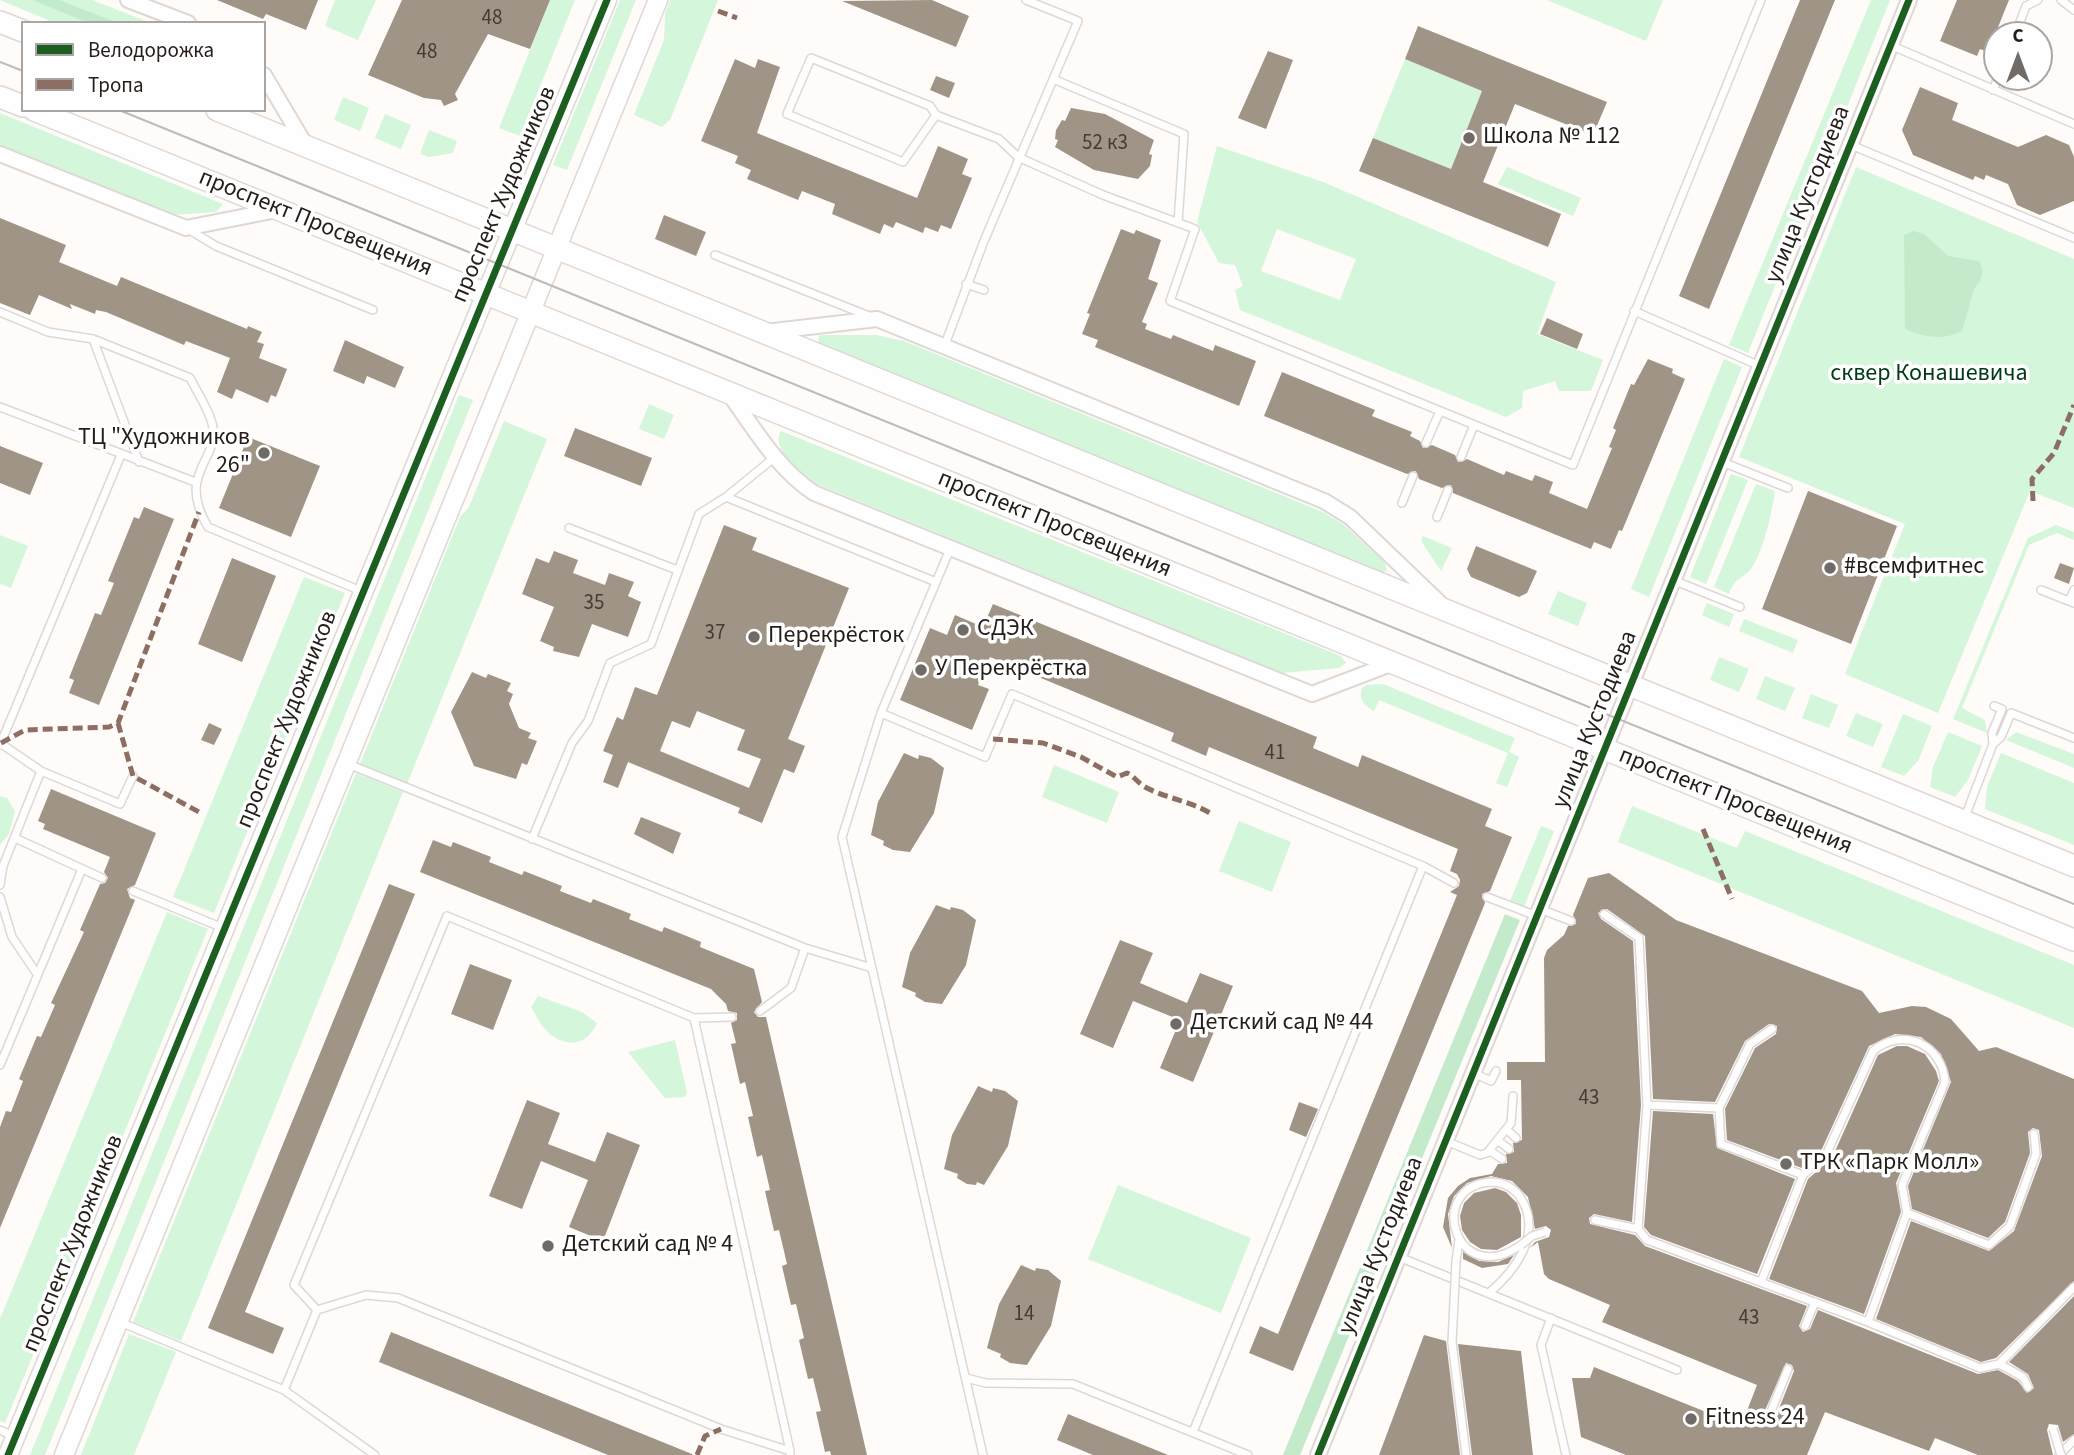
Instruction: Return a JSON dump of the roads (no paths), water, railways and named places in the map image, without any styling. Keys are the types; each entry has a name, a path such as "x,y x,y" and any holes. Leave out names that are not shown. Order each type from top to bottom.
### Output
{"main road":[{"path":"0,22 21,30"},
{"path":"0,97 21,105"},
{"name":"проспект Просвещения","path":"39,112 2074,940"},
{"path":"222,112 2074,866"}],"street":[{"path":"128,0 183,21"},
{"name":"проспект Художников","path":"8,1455 8,1434 224,928 484,293 514,231 607,0"},
{"path":"64,1455 658,0"},
{"name":"улица Кустодиева","path":"1318,1455 1909,0"},
{"path":"266,78 307,147"},
{"path":"0,154 186,228 279,210"},
{"path":"763,332 877,319 1324,501 1350,517 1447,611"},
{"path":"730,394 775,457 799,484 814,493 950,549 1312,694 1393,663"}],"lane":[{"path":"944,347 966,284 1078,21 1026,0"},
{"path":"936,115 903,162 788,114 811,58 930,106 936,115 999,139 1018,158 1195,229 1170,301 1573,465 1761,0"},
{"path":"2020,21 2026,6 2038,0"},
{"path":"2062,0 2074,10"},
{"path":"1890,45 1983,86"},
{"path":"1053,79 1184,134 1178,223"},
{"path":"1995,91 2074,124"},
{"path":"1850,144 2074,238"},
{"path":"186,228 216,246 373,310"},
{"path":"715,255 877,319"},
{"path":"966,284 984,290"},
{"path":"1634,311 1760,366"},
{"path":"0,312 48,332 93,340 190,378 213,424 211,443 195,482 199,512 208,527 362,592"},
{"path":"93,340 139,462"},
{"path":"0,407 195,482"},
{"path":"1426,443 1440,411"},
{"path":"1461,457 1474,425"},
{"path":"121,455 0,744 41,771 120,804 133,776"},
{"path":"532,839 572,743 588,721 610,663 651,644 699,514 726,497 775,457"},
{"path":"1722,461 1788,488"},
{"path":"1402,503 1413,476"},
{"path":"1437,517 1448,491"},
{"path":"726,497 936,582"},
{"path":"569,527 677,570"},
{"path":"950,549 881,713 842,837 983,1455"},
{"path":"1673,580 1740,607"},
{"path":"2041,590 2072,602 2074,590"},
{"path":"881,713 985,757 1012,695 1423,866 1454,883"},
{"path":"1963,821 1993,744 1992,733 2002,709 1994,706"},
{"path":"1993,744 2001,737 2011,713 2074,738"},
{"path":"346,764 805,948 872,968"},
{"path":"0,885 2,865 41,771"},
{"path":"15,838 102,878"},
{"path":"1193,1432 1423,866"},
{"path":"0,1065 82,869"},
{"path":"132,891 224,928"},
{"path":"0,897 12,937 37,974"},
{"path":"1487,897 1571,921"},
{"path":"1604,914 1639,938 1647,1105 1638,1229"},
{"path":"317,1310 294,1285 447,916 694,1018 732,1017"},
{"path":"760,1011 791,988 805,948"},
{"path":"694,1018 790,1453"},
{"path":"1772,1029 1750,1044 1719,1108 1721,1144 1803,1175"},
{"path":"1761,1282 1803,1175 1826,1155 1873,1051 1888,1041 1908,1038 1918,1041 1927,1046 1941,1062 1945,1082 1902,1185 1907,1213 1868,1322"},
{"path":"1474,1073 1491,1081 1496,1070"},
{"path":"1446,1140 1480,1155 1489,1150 1506,1129 1513,1112 1513,1096"},
{"path":"1647,1105 1719,1108"},
{"path":"1513,1112 1522,1111"},
{"path":"1506,1129 1516,1138"},
{"path":"1907,1213 1989,1245 2010,1226 2036,1154 2034,1134"},
{"path":"1497,1140 1509,1149"},
{"path":"1489,1150 1502,1159"},
{"path":"1466,1455 1452,1342 1459,1240 1453,1218 1458,1201 1473,1188 1495,1182 1513,1189 1521,1197 1529,1220 1524,1242 1511,1272 1489,1293"},
{"path":"1595,1220 1638,1229 1647,1240 1868,1322 1980,1368 1999,1364 2074,1287"},
{"path":"1459,1240 1469,1251 1482,1256 1498,1257 1545,1232"},
{"path":"1398,1256 1677,1370"},
{"path":"317,1310 366,1295 398,1298 720,1429 790,1453"},
{"path":"1805,1326 1815,1302"},
{"path":"285,1390 317,1310"},
{"path":"1551,1318 1541,1345 1566,1455"},
{"path":"118,1322 285,1390 375,1455"},
{"path":"1999,1364 2023,1377 2028,1387"},
{"path":"1768,1419 1788,1369"},
{"path":"966,1378 986,1383 1073,1384 1248,1455"},
{"path":"2053,1429 2060,1455"},
{"path":"2060,1455 2074,1440"}],"tram line":[{"path":"0,62 21,70"},
{"path":"124,112 2074,904"}],"place":[{"name":"Школа № 112","path":"1469,138"},
{"name":"ТЦ \"Художников 26\"","path":"264,453"},
{"name":"#всемфитнес","path":"1830,568"},
{"name":"СДЭК","path":"963,630"},
{"name":"Перекрёсток","path":"754,637"},
{"name":"У Перекрёстка","path":"921,670"},
{"name":"Детский сад № 44","path":"1176,1024"},
{"name":"ТРК «Парк Молл»","path":"1786,1164"},
{"name":"Детский сад № 4","path":"548,1246"},
{"name":"Fitness 24","path":"1691,1419"}],"park label":[{"name":"сквер Конашевича","path":"1929,375"}]}
